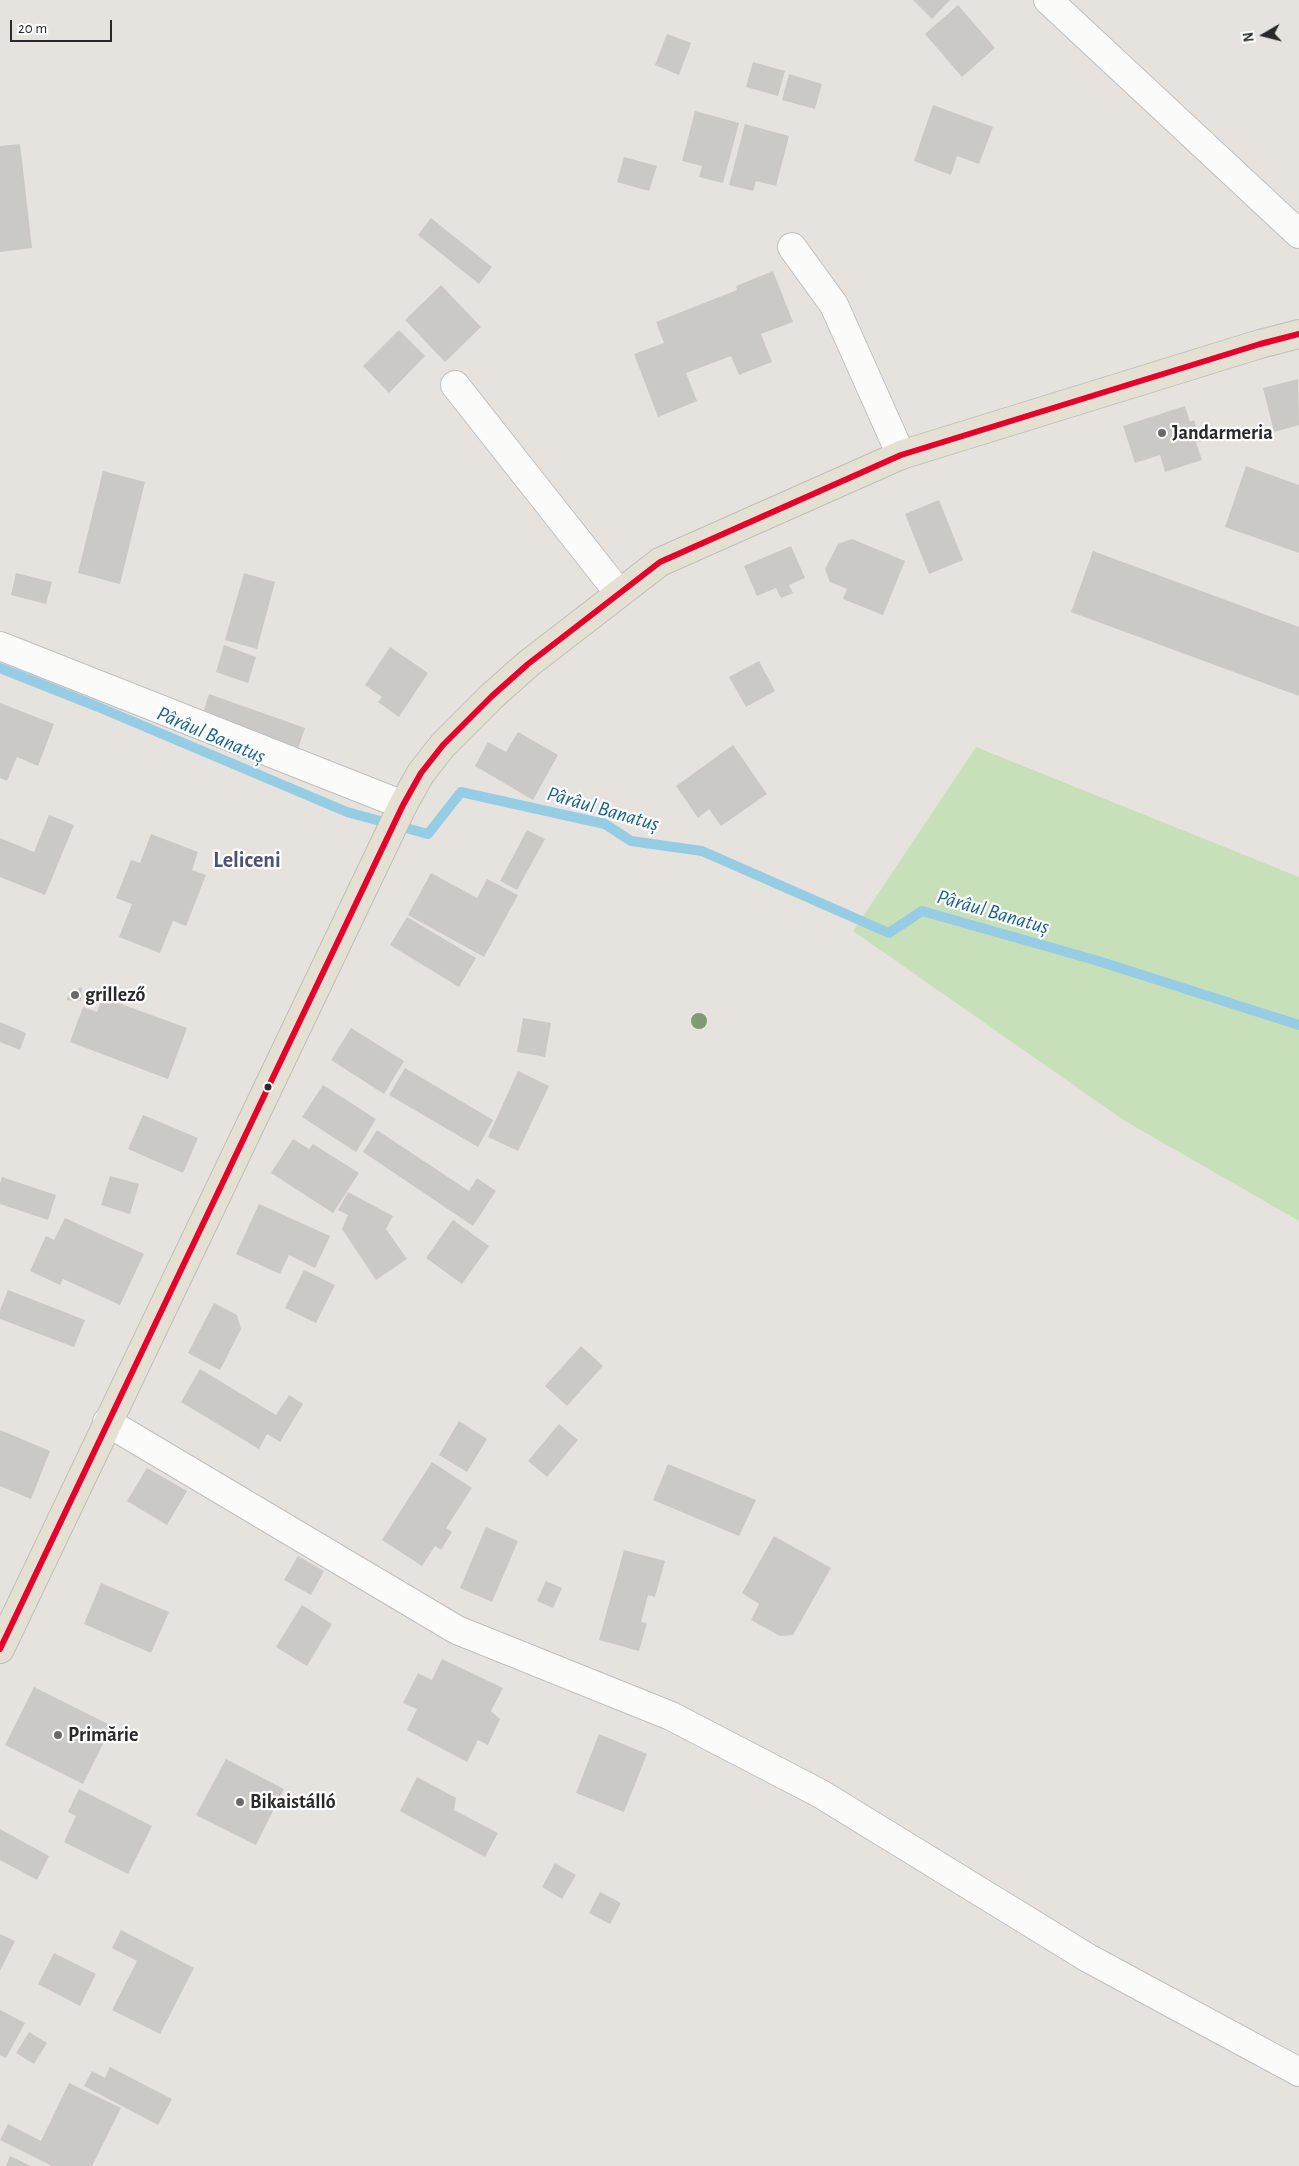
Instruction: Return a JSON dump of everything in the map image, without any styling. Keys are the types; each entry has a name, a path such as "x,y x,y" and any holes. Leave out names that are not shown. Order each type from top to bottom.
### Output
{"main road":[{"path":"0,1649 396,821 421,773 443,745 492,696 528,664 660,562 901,455 1260,344 1299,334"}],"street":[{"path":"1048,0 1299,234"},
{"path":"792,247 834,305 901,455"},
{"path":"456,385 619,593"},
{"path":"0,646 396,821"},
{"path":"107,1422 458,1630 671,1716 821,1794 1088,1958 1299,2072"}],"green space":[{"path":"976,747 1299,877 1299,1221 1125,1121 853,931"}],"building":[{"path":"913,0 950,0 932,19"},
{"path":"958,5 995,48 962,77 925,34"},
{"path":"667,34 691,43 679,75 655,65"},
{"path":"753,62 785,71 778,96 746,87"},
{"path":"789,74 822,84 815,109 782,100"},
{"path":"933,105 993,127 979,164 957,156 951,175 914,161"},
{"path":"695,111 739,123 723,183 699,177 702,166 682,161"},
{"path":"745,124 789,136 776,186 756,181 753,191 729,185"},
{"path":"20,144 32,248 0,252 0,146"},
{"path":"624,157 657,166 649,191 617,182"},
{"path":"431,218 492,267 479,284 418,235"},
{"path":"773,271 793,322 761,334 772,362 739,375 731,356 686,373 697,401 658,417 634,354 664,343 656,322 737,290 736,286"},
{"path":"441,285 481,327 445,362 405,320"},
{"path":"399,330 425,356 389,393 363,366"},
{"path":"1298,379 1299,425 1274,432 1263,388"},
{"name":"Jandarmeria","path":"1185,406 1190,422 1194,420 1201,441 1196,442 1202,460 1165,472 1160,455 1135,463 1123,426"},
{"path":"1246,466 1299,485 1299,553 1225,527"},
{"path":"103,471 145,482 120,584 78,573"},
{"path":"939,500 963,560 929,574 905,514"},
{"path":"852,539 905,561 883,615 843,599 847,589 830,582 825,569 838,544"},
{"path":"791,546 805,578 789,585 793,593 781,598 776,588 757,596 744,566"},
{"path":"1093,551 1299,627 1299,696 1071,612"},
{"path":"16,573 52,582 46,604 11,595"},
{"path":"244,573 275,582 257,649 225,640"},
{"path":"224,645 256,657 248,683 216,672"},
{"path":"390,647 428,673 399,717 378,702 382,697 365,685"},
{"path":"759,661 775,691 746,707 729,677"},
{"path":"209,694 305,728 298,748 203,713"},
{"path":"0,703 54,724 38,766 17,757 7,781 0,778"},
{"path":"518,732 558,755 533,800 475,766 488,742 506,752"},
{"path":"733,745 767,794 721,826 709,809 698,818 676,786"},
{"path":"49,815 74,825 45,895 0,877 0,838 34,852"},
{"path":"527,830 545,839 517,890 500,881"},
{"path":"151,834 198,852 192,870 206,875 186,926 173,921 160,953 119,937 132,904 116,898 131,860 140,863"},
{"path":"431,873 477,898 487,879 518,895 484,957 408,915"},
{"path":"407,917 476,958 459,987 390,945"},
{"name":"grillező","path":"82,987 81,1001 66,1000 72,991"},
{"path":"102,997 187,1028 168,1079 70,1042 83,1007 97,1012"},
{"path":"523,1018 551,1023 545,1057 517,1052"},
{"path":"0,1022 26,1033 20,1050 0,1042"},
{"path":"351,1028 404,1061 384,1094 331,1060"},
{"path":"405,1068 493,1120 478,1147 389,1095"},
{"path":"518,1071 549,1086 518,1151 488,1137"},
{"path":"323,1085 376,1119 356,1152 302,1117"},
{"path":"143,1115 198,1138 183,1173 128,1149"},
{"path":"377,1130 469,1191 477,1178 496,1191 473,1226 363,1152"},
{"path":"293,1139 309,1149 313,1144 359,1173 333,1213 271,1173"},
{"path":"110,1176 139,1184 130,1214 101,1205"},
{"path":"2,1177 56,1195 48,1220 0,1204 0,1183"},
{"path":"348,1192 393,1216 386,1229 407,1259 376,1280 342,1229 348,1215 338,1210"},
{"path":"259,1204 330,1236 315,1268 289,1255 280,1274 236,1254"},
{"path":"65,1218 144,1254 120,1305 63,1279 60,1285 30,1271 46,1236 54,1240"},
{"path":"453,1220 489,1246 462,1284 426,1258"},
{"path":"304,1270 335,1285 316,1323 285,1308"},
{"path":"8,1290 85,1320 74,1347 0,1319 0,1310"},
{"path":"214,1303 237,1315 241,1329 220,1370 188,1353"},
{"path":"581,1346 603,1366 567,1406 545,1386"},
{"path":"200,1369 276,1415 289,1395 303,1404 280,1442 267,1434 259,1449 181,1402"},
{"path":"459,1421 487,1439 467,1472 439,1455"},
{"path":"559,1424 578,1440 547,1477 528,1461"},
{"path":"0,1430 50,1451 31,1499 0,1486"},
{"path":"432,1462 472,1488 446,1528 452,1532 441,1550 435,1546 422,1566 382,1540"},
{"path":"668,1464 756,1500 739,1536 653,1500"},
{"path":"147,1468 187,1491 167,1525 127,1501"},
{"path":"486,1527 518,1541 492,1602 460,1588"},
{"path":"774,1536 831,1568 793,1635 780,1636 751,1620 759,1604 742,1593"},
{"path":"624,1550 665,1561 655,1597 648,1595 641,1622 647,1623 639,1651 599,1640"},
{"path":"298,1556 324,1571 311,1595 284,1580"},
{"path":"546,1581 562,1588 553,1608 537,1601"},
{"path":"101,1583 169,1612 151,1653 84,1624"},
{"path":"302,1605 332,1624 307,1666 276,1647"},
{"path":"442,1659 503,1688 491,1711 500,1719 488,1745 478,1740 467,1762 407,1730 417,1709 403,1703 418,1673 432,1680"},
{"name":"Primărie","path":"34,1687 112,1726 83,1784 5,1745"},
{"path":"599,1734 647,1754 624,1812 576,1793"},
{"name":"Bikaistálló","path":"226,1759 284,1789 256,1845 196,1815"},
{"path":"417,1777 456,1798 454,1810 498,1833 485,1857 400,1811"},
{"path":"79,1789 152,1826 128,1874 64,1842 76,1816 68,1812"},
{"path":"0,1829 49,1856 37,1880 0,1860"},
{"path":"555,1863 576,1875 562,1899 542,1887"},
{"path":"600,1892 621,1903 610,1924 589,1913"},
{"path":"121,1930 194,1968 160,2034 112,2010 137,1961 112,1948"},
{"path":"0,1934 15,1941 0,1971"},
{"path":"54,1953 96,1974 80,2006 38,1984"},
{"path":"0,2010 25,2023 6,2058 0,2055"},
{"path":"29,2032 47,2043 34,2064 16,2053"},
{"path":"110,2067 172,2099 158,2125 84,2086 92,2071 105,2078"},
{"path":"69,2083 121,2108 92,2166 52,2166 0,2140 8,2124 41,2141"},
{"path":"10,2156 31,2166 6,2166"}],"waterway":[{"name":"Pârâul Banatuș","path":"0,668 96,706 347,812 428,834 461,792 605,824 631,841 702,851 889,933 922,911 1095,960 1299,1025"}],"transit line":[{"path":"0,1649 403,805 421,773 443,745 492,696 528,664 660,562 901,455 1260,344 1299,334"}],"place":[{"name":"Jandarmeria","path":"1162,433"},
{"name":"grillező","path":"75,995"},
{"name":"Primărie","path":"58,1735"},
{"name":"Bikaistálló","path":"240,1802"}],"district":[{"name":"Leliceni","path":"247,860"}]}
